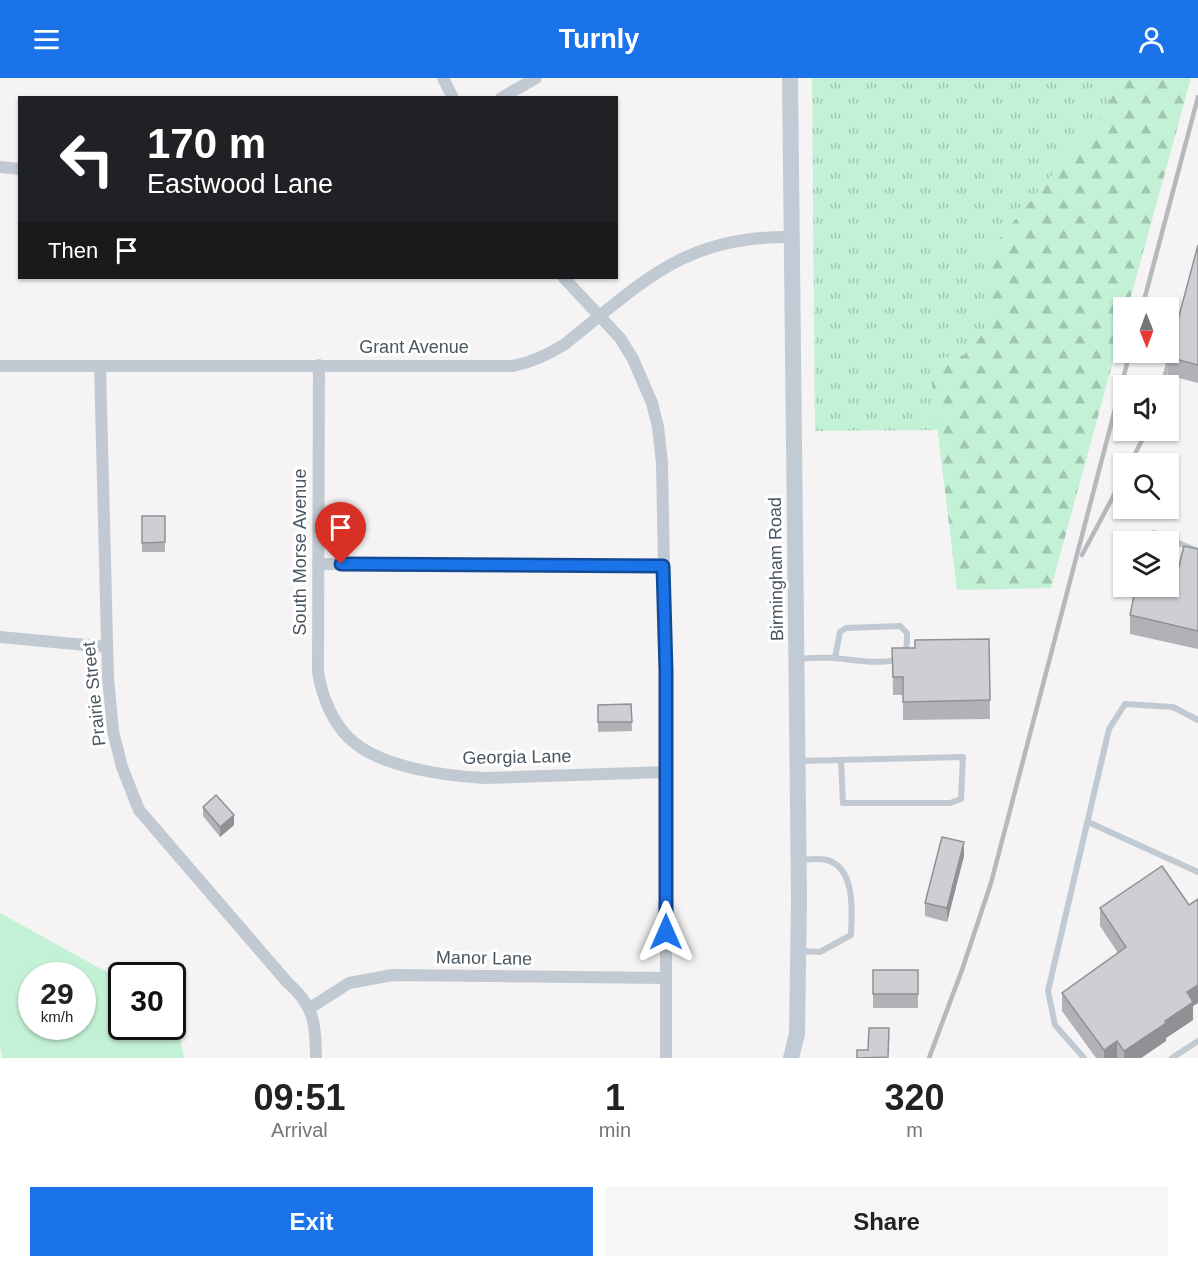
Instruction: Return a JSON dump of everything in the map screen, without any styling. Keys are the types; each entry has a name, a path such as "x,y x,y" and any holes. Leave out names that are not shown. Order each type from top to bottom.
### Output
{"street":[{"path":"443,78 452,96"},
{"path":"504,96 536,78"},
{"name":"Birmingham Road","path":"790,78 799,859 797,1034 791,1058"},
{"path":"0,167 18,169"},
{"name":"Grant Avenue","path":"0,366 513,366 531,362 549,354 658,271 702,249 746,238 792,237"},
{"path":"565,279 620,338 633,359 654,411 662,463 666,772 666,1058"},
{"name":"South Morse Avenue","path":"319,365 318,672 326,702 345,732"},
{"name":"Prairie Street","path":"100,366 108,678 117,749 128,784 140,810 287,982 301,994 310,1008"},
{"path":"318,564 663,566"},
{"path":"0,637 107,647"},
{"name":"Georgia Lane","path":"345,732 356,744 380,756 431,773 458,777 666,772"},
{"name":"Manor Lane","path":"310,1008 349,983 393,975 666,978"},
{"path":"310,1008 316,1058"}],"lane":[{"path":"1179,543 1198,551"},
{"path":"796,659 835,658 849,661 897,659 904,654 907,646 907,633 900,626 846,628 840,632 835,658"},
{"path":"1084,1058 1055,1025 1048,991 1109,729 1125,704 1173,707 1198,720"},
{"path":"798,760 963,757 961,799 950,803 843,803 841,760"},
{"path":"1088,822 1198,872"},
{"path":"798,951 820,952 851,935 852,916 849,885 840,868 827,860 799,859"},
{"path":"1172,1058 1198,1041"}],"green space":[{"path":"812,78 1121,78 1105,112 988,252 988,328 964,355 929,360 938,430 815,431"},
{"path":"1121,78 1191,78 1131,297 1113,297 1113,362 1051,588 957,590 929,360 964,355 988,328 988,252 1105,112"},
{"path":"0,913 88,962 18,962 18,1040 96,1040 96,966 108,973 108,1040 180,1040 184,1058 2,1058 0,1046"}],"building":[{"path":"1198,245 1198,365 1179,360 1179,316"},
{"path":"142,516 165,516 165,542 142,543"},
{"path":"1184,546 1198,549 1198,631 1130,615 1134,597 1179,597 1179,566"},
{"path":"989,639 990,700 903,702 903,677 893,677 892,648 915,648 915,640"},
{"path":"631,704 632,722 598,722 598,705"},
{"path":"216,795 234,815 220,827 203,807"},
{"path":"942,837 964,842 947,908 925,903"},
{"path":"1162,866 1189,905 1198,899 1198,985 1187,992 1193,1002 1124,1051 1117,1041 1104,1050 1062,993 1126,947 1100,908"},
{"path":"873,970 918,970 918,994 873,994"},
{"path":"869,1028 889,1028 888,1057 857,1058 857,1050 868,1050"}],"railway":[{"path":"1145,297 1198,97"},
{"path":"929,1058 991,883 1127,363"},
{"path":"1165,375 1168,363"},
{"path":"1136,453 1142,441"},
{"path":"1082,555 1113,497"}],"route":[{"path":"341,564 663,566 666,671 666,932"}]}
